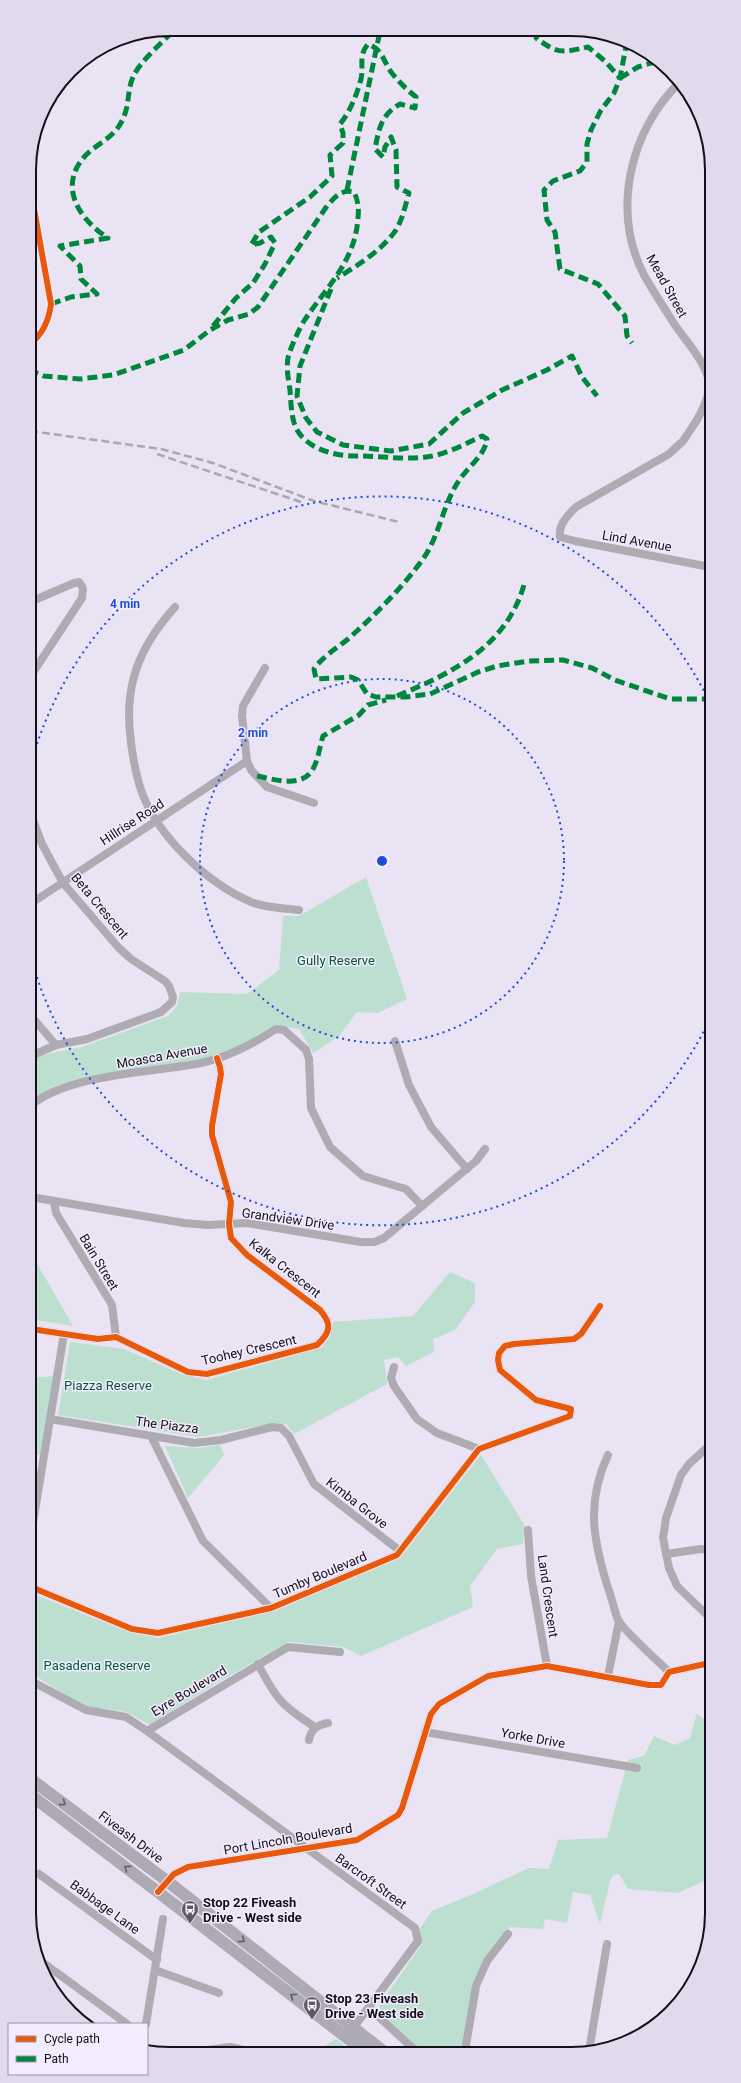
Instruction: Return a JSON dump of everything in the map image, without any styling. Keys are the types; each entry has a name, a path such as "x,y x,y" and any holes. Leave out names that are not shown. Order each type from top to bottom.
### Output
{"main road":[{"name":"Fiveash Drive","path":"36,1783 167,1881 378,2047"},
{"name":"Fiveash Drive","path":"36,1799 359,2047"}],"street":[{"name":"Mead Street","path":"675,86 667,94 652,115 637,146 630,173 627,199 631,233 636,253 644,274 705,370"},
{"name":"Mead Street","path":"560,537 561,527 576,508 669,454 683,441 697,420 705,403"},
{"name":"Lind Avenue","path":"560,537 597,546 705,566"},
{"path":"36,599 74,583 79,582 82,588 82,598 36,668"},
{"path":"175,607 157,628 143,653 134,677 129,703 130,732 134,761 141,791 157,820 178,848 201,871 218,884 252,902 275,908 299,910"},
{"path":"264,668 243,706 242,716 247,761 252,770 267,787 314,803"},
{"name":"Hillrise Road","path":"36,900 247,761"},
{"name":"Beta Crescent","path":"36,828 42,844 63,882 118,947 131,959 165,981 169,986 173,997 172,1002 161,1012 87,1039 56,1044"},
{"path":"36,1022 56,1044 36,1053"},
{"name":"Moasca Avenue","path":"36,1101 41,1097 73,1085 217,1058 241,1050 276,1029 284,1030 306,1050 309,1059 311,1108 330,1147 363,1176 406,1189 422,1206"},
{"path":"395,1040 409,1085 432,1127 467,1169"},
{"path":"217,1058 221,1074 212,1126 212,1135 231,1202 229,1224"},
{"name":"Grandview Drive","path":"36,1198 184,1223 208,1225 247,1223 361,1242 374,1242 384,1238 467,1169 486,1149"},
{"name":"Bain Street","path":"54,1201 56,1213 112,1305 116,1337"},
{"name":"Kalka Crescent","path":"229,1224 231,1238 247,1255 320,1310 327,1318 328,1328"},
{"path":"394,1367 392,1378 394,1386 417,1419 437,1433 479,1449 570,1416 571,1409 536,1400 500,1370 498,1360 499,1353 505,1346 514,1344 574,1339 581,1334 600,1306"},
{"name":"Toohey Crescent","path":"116,1337 188,1372 207,1374 317,1345 324,1338 328,1328"},
{"path":"36,1330 98,1339 116,1337"},
{"path":"36,1501 64,1334"},
{"name":"The Piazza","path":"50,1419 194,1443 221,1440 272,1427 280,1428"},
{"name":"Kimba Grove","path":"280,1428 289,1436 314,1484 400,1552"},
{"path":"152,1436 203,1541 271,1608"},
{"name":"Tumby Boulevard","path":"36,1589 132,1629 158,1633 271,1608 398,1555 479,1449"},
{"path":"705,1449 688,1464 681,1476 666,1518 663,1538 668,1568 677,1586 705,1614"},
{"path":"608,1455 600,1472 594,1521 597,1551 619,1621 669,1672 705,1664"},
{"name":"Land Crescent","path":"528,1530 531,1576 547,1666"},
{"path":"666,1554 705,1549"},
{"path":"608,1676 619,1621"},
{"name":"Eyre Boulevard","path":"36,1684 86,1710 126,1717 147,1731 288,1647 340,1652"},
{"path":"258,1664 278,1699 290,1710 315,1727"},
{"name":"Port Lincoln Boulevard","path":"158,1892 174,1874 188,1867 357,1840 398,1815 402,1808 431,1714 439,1704 488,1676 547,1666 608,1676 649,1685 661,1685 669,1672"},
{"path":"309,1740 310,1734 315,1727 328,1723"},
{"name":"Barcroft Street","path":"147,1731 415,1928 418,1941 346,2037"},
{"name":"Yorke Drive","path":"425,1732 637,1768"},
{"name":"Babbage Lane","path":"39,1874 157,1960"},
{"path":"146,2023 163,1920"},
{"path":"465,2047 476,1986 487,1961 508,1934"},
{"path":"590,2045 606,1944"},
{"path":"47,1965 126,2023"},
{"path":"155,1970 219,1993"},
{"path":"369,2008 412,2047"}],"green space":[{"name":"Gully Reserve","path":"366,877 407,999 378,1013 357,1012 339,1036 313,1053 299,1029 275,1025 258,1037 231,1051 181,1064 89,1076 68,1082 48,1091 36,1099 36,1058 47,1054 82,1047 168,1016 177,1006 180,992 247,994 279,970 283,916 299,916"},
{"path":"36,1262 73,1326 36,1320"},
{"name":"Piazza Reserve","path":"450,1272 475,1283 475,1302 455,1330 433,1339 434,1352 406,1366 398,1357 384,1360 387,1384 294,1434 286,1424 275,1423 199,1437 58,1415 70,1342 124,1349 181,1374 206,1380 321,1348 330,1337 333,1322 413,1316"},
{"path":"54,1376 41,1455 36,1454 36,1378"},
{"path":"220,1445 224,1455 188,1498 165,1446 198,1448"},
{"name":"Pasadena Reserve","path":"481,1455 525,1526 523,1544 497,1549 470,1586 473,1607 361,1656 343,1647 288,1642 210,1687 150,1725 127,1712 83,1706 36,1676 36,1595 128,1632 158,1638 275,1611 401,1557"},
{"path":"697,1713 705,1720 705,1880 678,1893 628,1889 619,1874 613,1875 610,1881 600,1924 590,1895 573,1892 567,1923 545,1919 543,1929 510,1927 481,1966 462,2047 417,2047 385,2016 379,2006 422,1944 419,1930 432,1911 529,1868 549,1869 558,1840 607,1838 628,1760 644,1756 654,1736 675,1745 690,1738"},
{"path":"336,2039 347,2047 323,2047"}],"railway":[{"path":"36,432 161,449 213,463 314,501 399,522"},
{"path":"157,454 301,502"}],"marked path":[{"path":"51,304 71,297 97,294 81,279 80,266 60,246 108,238 98,231 81,212 73,191 73,179 77,168 85,156 93,148 116,131 123,119 127,107 131,83 136,71 146,58 168,36"},
{"path":"347,190 379,36"},
{"path":"537,36 536,38 550,47 560,51 588,47 606,62 620,78"},
{"path":"213,326 236,298 253,283 265,264 275,243 271,237 260,243 251,245 259,232 310,197 332,176 330,155 343,143 343,133 340,124 353,103 362,74 363,52 368,44 373,46 382,55 391,72 416,97 415,108 400,104 385,118 380,128 375,149 383,157 385,147 391,137 396,150 397,187 409,193 401,220 393,234 374,253 360,264 337,278"},
{"path":"626,48 620,78 614,93 601,110 591,130 587,144 587,162 580,171 553,181 544,190 547,220 555,232 560,269 598,284 625,316 627,336 632,343"},
{"path":"620,78 638,67 651,63"},
{"path":"36,373 44,376 80,379 113,375 184,350 210,330 228,320 249,314 258,307 327,206 342,193 349,191 354,192 357,201 358,215 356,234 352,248 346,261 302,324 288,356 287,365 292,414 296,428 301,436 315,447 324,451 351,456 418,458 448,452 482,436 487,439 486,445 480,455 454,488 434,540 423,559 397,591 378,611 318,664 314,669 316,679 351,677 358,680 367,694 376,697 406,697 430,694 478,672 497,666 529,661 563,660 592,668 615,680 670,699 705,699"},
{"path":"331,289 300,366 297,396 306,418 317,432 343,445 391,451 429,444 463,413 502,390 547,370 572,356 582,377 597,396"},
{"path":"397,696 438,678 474,655 490,641 504,625 516,607 524,585"},
{"path":"257,776 287,781 302,779 308,775 315,765 323,736 359,715 368,705 386,700"}],"cycle path":[{"path":"36,220 51,304 49,316 45,326 36,339"},
{"path":"36,1330 98,1339 116,1337 188,1372 207,1374 317,1345 325,1336 328,1324 320,1310 247,1255 231,1238 229,1224 231,1202 212,1135 212,1126 221,1074 217,1058"},
{"path":"36,1589 132,1629 158,1633 271,1608 397,1555 479,1449 570,1416 571,1409 536,1400 500,1370 498,1360 499,1353 505,1346 514,1344 574,1339 581,1334 600,1306"},
{"path":"158,1892 174,1874 188,1867 357,1840 398,1815 402,1808 431,1714 439,1704 488,1676 547,1666 649,1685 661,1685 669,1672 705,1664"}],"place":[{"name":"Stop 22 Fiveash Drive - West side","path":"190,1924"},
{"name":"Stop 23 Fiveash Drive - West side","path":"312,2020"}]}
